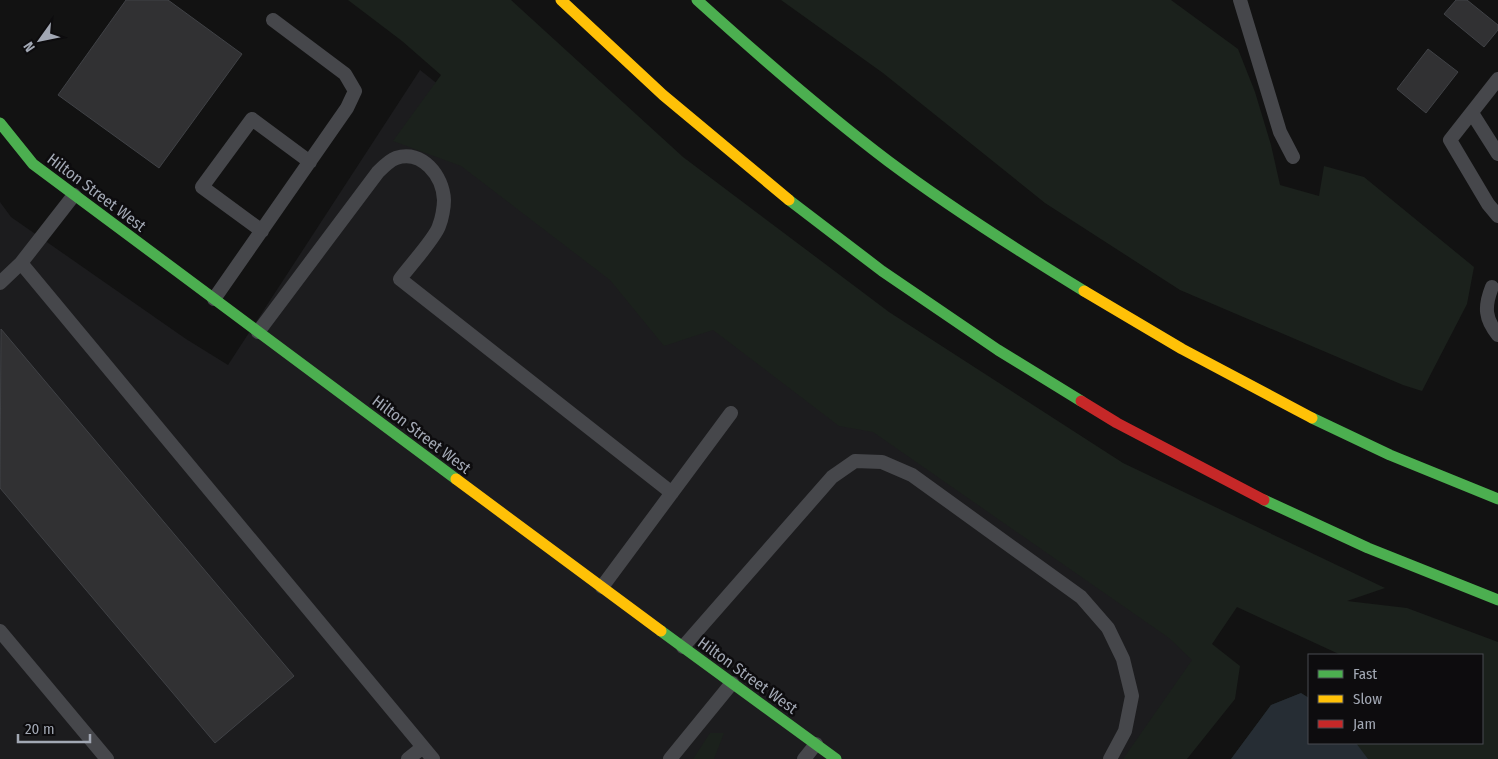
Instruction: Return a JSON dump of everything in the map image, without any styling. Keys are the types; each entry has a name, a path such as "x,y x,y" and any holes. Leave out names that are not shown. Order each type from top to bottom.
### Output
{"main road":[{"path":"561,0 621,59 746,166 813,220 890,278 990,345 1046,380 1195,466 1355,542 1441,579 1498,600"},
{"path":"697,0 754,51 886,159 957,210 1033,260 1180,349 1260,392 1326,425 1408,462 1498,499"},
{"name":"Hilton Street West","path":"0,123 32,164 836,759"}],"lane":[{"path":"1240,0 1280,132 1292,158"},
{"path":"214,299 347,108 355,91 345,74 273,20"},
{"path":"1498,79 1450,140 1488,204 1498,216"},
{"path":"1472,113 1498,154"},
{"path":"262,231 202,187 252,119 310,162"},
{"path":"258,332 378,172 395,158 408,155 421,160 432,168 441,185 444,201 439,228 400,279 672,493"},
{"path":"0,283 21,263 74,195"},
{"path":"21,263 433,759"},
{"path":"1492,288 1486,301 1489,324 1498,335"},
{"path":"602,587 731,413"},
{"path":"683,647 832,478 855,462 882,462 912,475 1081,597 1108,628 1123,659 1132,696 1125,731 1110,759"},
{"path":"0,631 5,647 107,759"},
{"path":"670,759 732,683"},
{"path":"804,759 816,744"},
{"path":"408,759 423,747"}],"shaded area":[{"path":"348,0 511,0 683,157 889,312 1123,463 1385,588 1347,601 1407,608 1498,642 1498,759 1231,759 1271,705 1301,693 1308,697 1308,744 1483,744 1483,654 1339,654 1237,607 1212,644 1240,666 1235,699 1187,759 1123,759 1192,660 1169,638 873,432 839,426 713,330 664,346 610,280 461,166 393,141 441,75 402,41"},
{"path":"781,0 1171,0 1238,49 1255,92 1271,145 1280,185 1319,196 1324,166 1364,177 1474,267 1467,304 1422,391 1403,385 1180,290 1045,203 883,73"},
{"path":"420,70 867,424 1196,630 1205,676 1164,759 0,759 0,202 11,217 186,339 228,365"},
{"path":"1301,693 1308,697 1308,744 1357,744 1368,759 1231,759 1271,705"},
{"path":"710,733 724,733 714,759 693,759"}],"building":[{"path":"126,0 168,0 242,54 159,168 58,95"},
{"path":"1456,0 1467,0 1498,25 1498,30 1484,47 1444,14"},
{"path":"1428,49 1458,72 1426,113 1397,89"},
{"path":"1,329 294,676 215,743 0,488"}],"traffic: fast":[{"path":"697,0 791,83 888,161 984,228 1084,291"},
{"path":"0,123 33,164 456,479"},
{"path":"789,200 882,271 998,350 1081,401"},
{"path":"1312,418 1390,455 1498,499"},
{"path":"1264,500 1368,548 1498,600"},
{"path":"661,631 836,759"}],"traffic: slow":[{"path":"561,0 663,95 789,200"},
{"path":"1084,291 1182,349 1312,418"},
{"path":"456,479 661,631"}],"traffic: jam":[{"path":"1081,401 1117,423 1264,500"}]}
